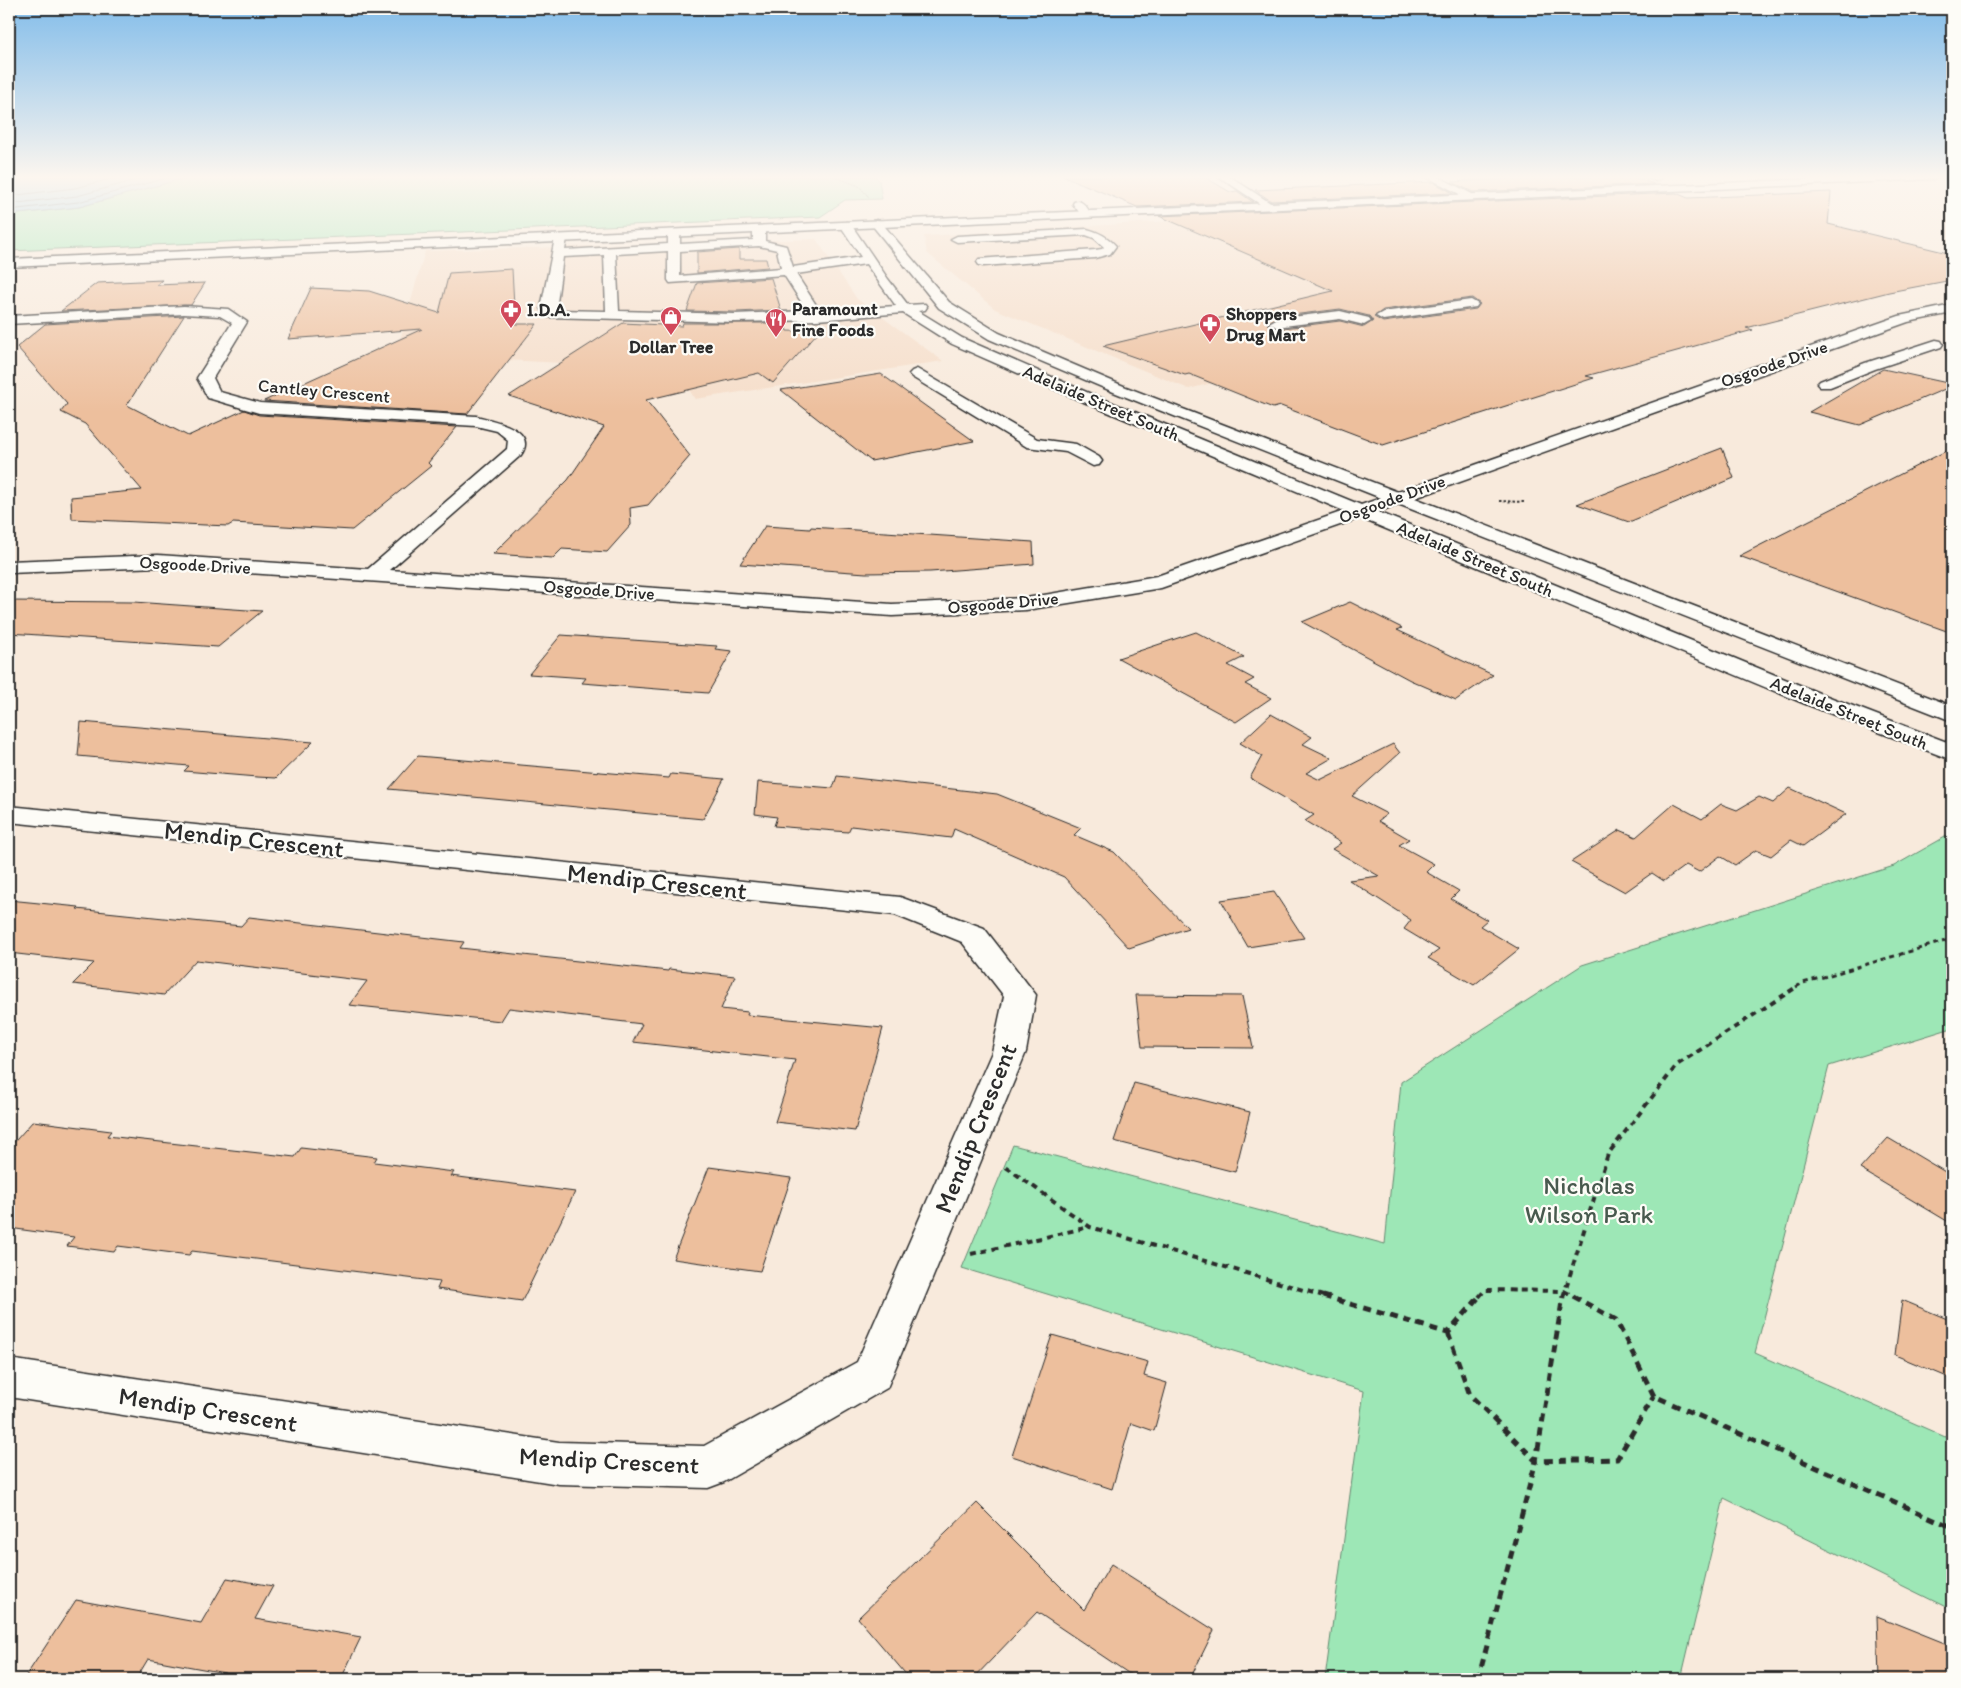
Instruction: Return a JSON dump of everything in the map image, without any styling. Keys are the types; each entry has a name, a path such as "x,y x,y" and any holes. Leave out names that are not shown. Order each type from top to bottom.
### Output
{"street":[{"path":"9,263 191,255"},
{"path":"557,255 548,308 551,314 614,316 680,313 746,318 817,316 944,305"},
{"path":"610,255 614,316"},
{"path":"674,255 675,284 734,275 788,272 869,260"},
{"path":"784,255 788,272 817,316"},
{"name":"Adelaide Street South","path":"866,255 905,309 957,341 1085,397 1810,698 1952,753"},
{"name":"Adelaide Street South","path":"902,255 944,305 994,336 1121,390 1952,714"},
{"path":"983,262 1084,255"},
{"path":"734,275 746,318"},
{"path":"1383,316 1471,304"},
{"name":"Osgoode Drive","path":"9,567 158,561 892,610 1026,604 1161,582 1904,319 1952,309"},
{"name":"Cantley Crescent","path":"9,320 184,310 223,312 240,322 205,378 214,395 259,408 476,422 503,428 516,439 515,451 373,575"},
{"path":"1276,323 1340,315 1364,321"},
{"path":"1825,384 1870,366 1936,344"},
{"path":"917,374 1033,443 1070,448 1093,461"},
{"name":"Mendip Crescent","path":"9,814 900,906 973,935 1020,995 1009,1052 872,1375 708,1468 559,1463 9,1378"}],"path":[{"path":"1474,1679 1480,1672 1536,1461 1564,1291 1608,1154 1677,1065 1803,982 1952,939"},
{"path":"1003,1165 1090,1227 1448,1333"},
{"path":"968,1255 1090,1227"},
{"path":"1448,1333 1485,1290 1564,1291 1616,1320 1654,1396 1952,1526"},
{"path":"1448,1333 1470,1395 1536,1461 1617,1459 1654,1396"}],"shaded area":[{"path":"424,255 827,255 857,299 943,361 695,399 690,391 599,365 396,354"},
{"path":"929,255 1396,255 1521,302 1189,389 995,309"}],"green space":[{"name":"Nicholas Wilson Park","path":"1952,833 1952,1028 1829,1066 1755,1353 1952,1440 1952,1610 1724,1498 1681,1679 1325,1679 1364,1391 962,1268 1013,1145 1385,1244 1401,1082 1582,965 1894,866"}],"building":[{"path":"697,255 739,255 739,259 766,259 768,267 697,273"},
{"path":"1249,255 1952,255 1952,280 1889,292 1746,328 1753,330 1586,376 1594,378 1383,445 1281,406 1273,408 1189,374 1185,375 1103,346 1333,291","holes":["1472,298 1480,304 1476,309 1383,322 1374,317 1383,310","1340,309 1369,316 1373,321 1364,327 1340,321 1276,329 1267,324 1276,317"]},
{"path":"512,269 515,324 537,324 467,414 264,401 422,329 288,339 311,288 369,291 439,313 449,273"},
{"path":"771,278 781,310 735,312 687,311 697,283"},
{"path":"162,280 156,285 205,283 191,305 61,311 97,283"},
{"path":"184,316 127,405 188,436 244,410 259,415 457,427 428,463 431,466 352,530 233,523 228,526 72,519 71,497 142,490 85,424 61,412 67,404 17,347 45,324"},
{"path":"623,323 682,326 683,323 784,323 787,331 818,332 773,383 759,373 646,400 690,456 648,505 630,508 631,525 607,552 562,549 553,558 493,554 568,480 604,427 509,396"},
{"path":"1883,369 1952,384 1952,386 1860,425 1809,412"},
{"path":"881,374 974,441 871,461 781,390"},
{"path":"1722,448 1734,478 1629,522 1577,504"},
{"path":"1952,448 1952,633 1739,556"},
{"path":"765,526 810,529 811,527 1033,542 1034,564 930,572 866,573 740,564"},
{"path":"9,601 134,602 262,611 218,647 9,633"},
{"path":"1350,602 1402,628 1397,630 1493,675 1456,700 1410,680 1302,622"},
{"path":"1196,632 1244,657 1228,665 1254,679 1245,684 1271,698 1236,722 1118,658"},
{"path":"561,635 717,646 715,649 732,651 708,693 582,683 586,678 529,674"},
{"path":"1271,714 1312,737 1303,744 1332,758 1306,773 1320,780 1393,744 1400,753 1352,796 1387,814 1378,821 1409,839 1399,845 1434,864 1426,872 1459,891 1451,899 1487,920 1480,926 1519,949 1474,985 1428,958 1439,950 1404,929 1411,920 1349,880 1379,876 1332,849 1341,843 1305,821 1314,815 1250,778 1262,756 1240,743"},
{"path":"81,722 313,742 276,778 184,771 189,766 78,756"},
{"path":"418,756 669,778 671,774 724,779 703,819 389,789"},
{"path":"837,776 997,794 1081,828 1074,835 1114,852 1188,928 1129,948 1064,877 954,829 951,838 851,826 848,832 774,826 777,817 755,814 758,782 833,788"},
{"path":"1790,788 1846,814 1803,846 1791,840 1771,856 1756,850 1735,865 1720,856 1699,872 1686,865 1664,881 1652,873 1625,892 1571,862 1620,830 1636,837 1674,804 1702,819 1721,804 1737,810 1759,797 1773,803"},
{"path":"1274,892 1304,938 1248,947 1221,900"},
{"path":"9,900 241,926 249,917 464,942 460,948 668,971 669,969 735,976 721,1009 748,1012 747,1015 883,1028 855,1131 775,1122 795,1060 633,1042 642,1024 509,1008 501,1021 349,1005 367,981 196,960 164,995 73,984 94,963 9,953"},
{"path":"1136,995 1242,996 1253,1048 1142,1047"},
{"path":"1134,1083 1250,1112 1235,1172 1114,1141"},
{"path":"33,1121 111,1131 107,1136 295,1157 301,1148 377,1157 374,1162 454,1172 451,1176 575,1192 522,1301 437,1289 440,1282 192,1251 189,1255 118,1246 114,1252 67,1246 74,1237 9,1228 9,1148"},
{"path":"1888,1138 1952,1176 1952,1224 1860,1169"},
{"path":"709,1167 791,1178 760,1271 673,1259"},
{"path":"1902,1300 1952,1321 1952,1379 1895,1355"},
{"path":"1052,1335 1148,1362 1144,1376 1167,1383 1154,1431 1131,1423 1112,1489 1012,1456"},
{"path":"977,1503 1084,1610 1111,1564 1214,1630 1190,1679 1137,1679 1037,1612 973,1679 910,1679 858,1618"},
{"path":"227,1578 273,1586 255,1619 361,1637 341,1679 221,1679 225,1673 148,1659 136,1679 24,1679 76,1600 201,1623"},
{"path":"1877,1616 1952,1646 1952,1679 1879,1679"}],"place":[{"name":"I.D.A.","path":"511,329"},
{"name":"Dollar Tree","path":"671,336"},
{"name":"Paramount Fine Foods","path":"776,338"},
{"name":"Shoppers Drug Mart","path":"1210,343"}]}
